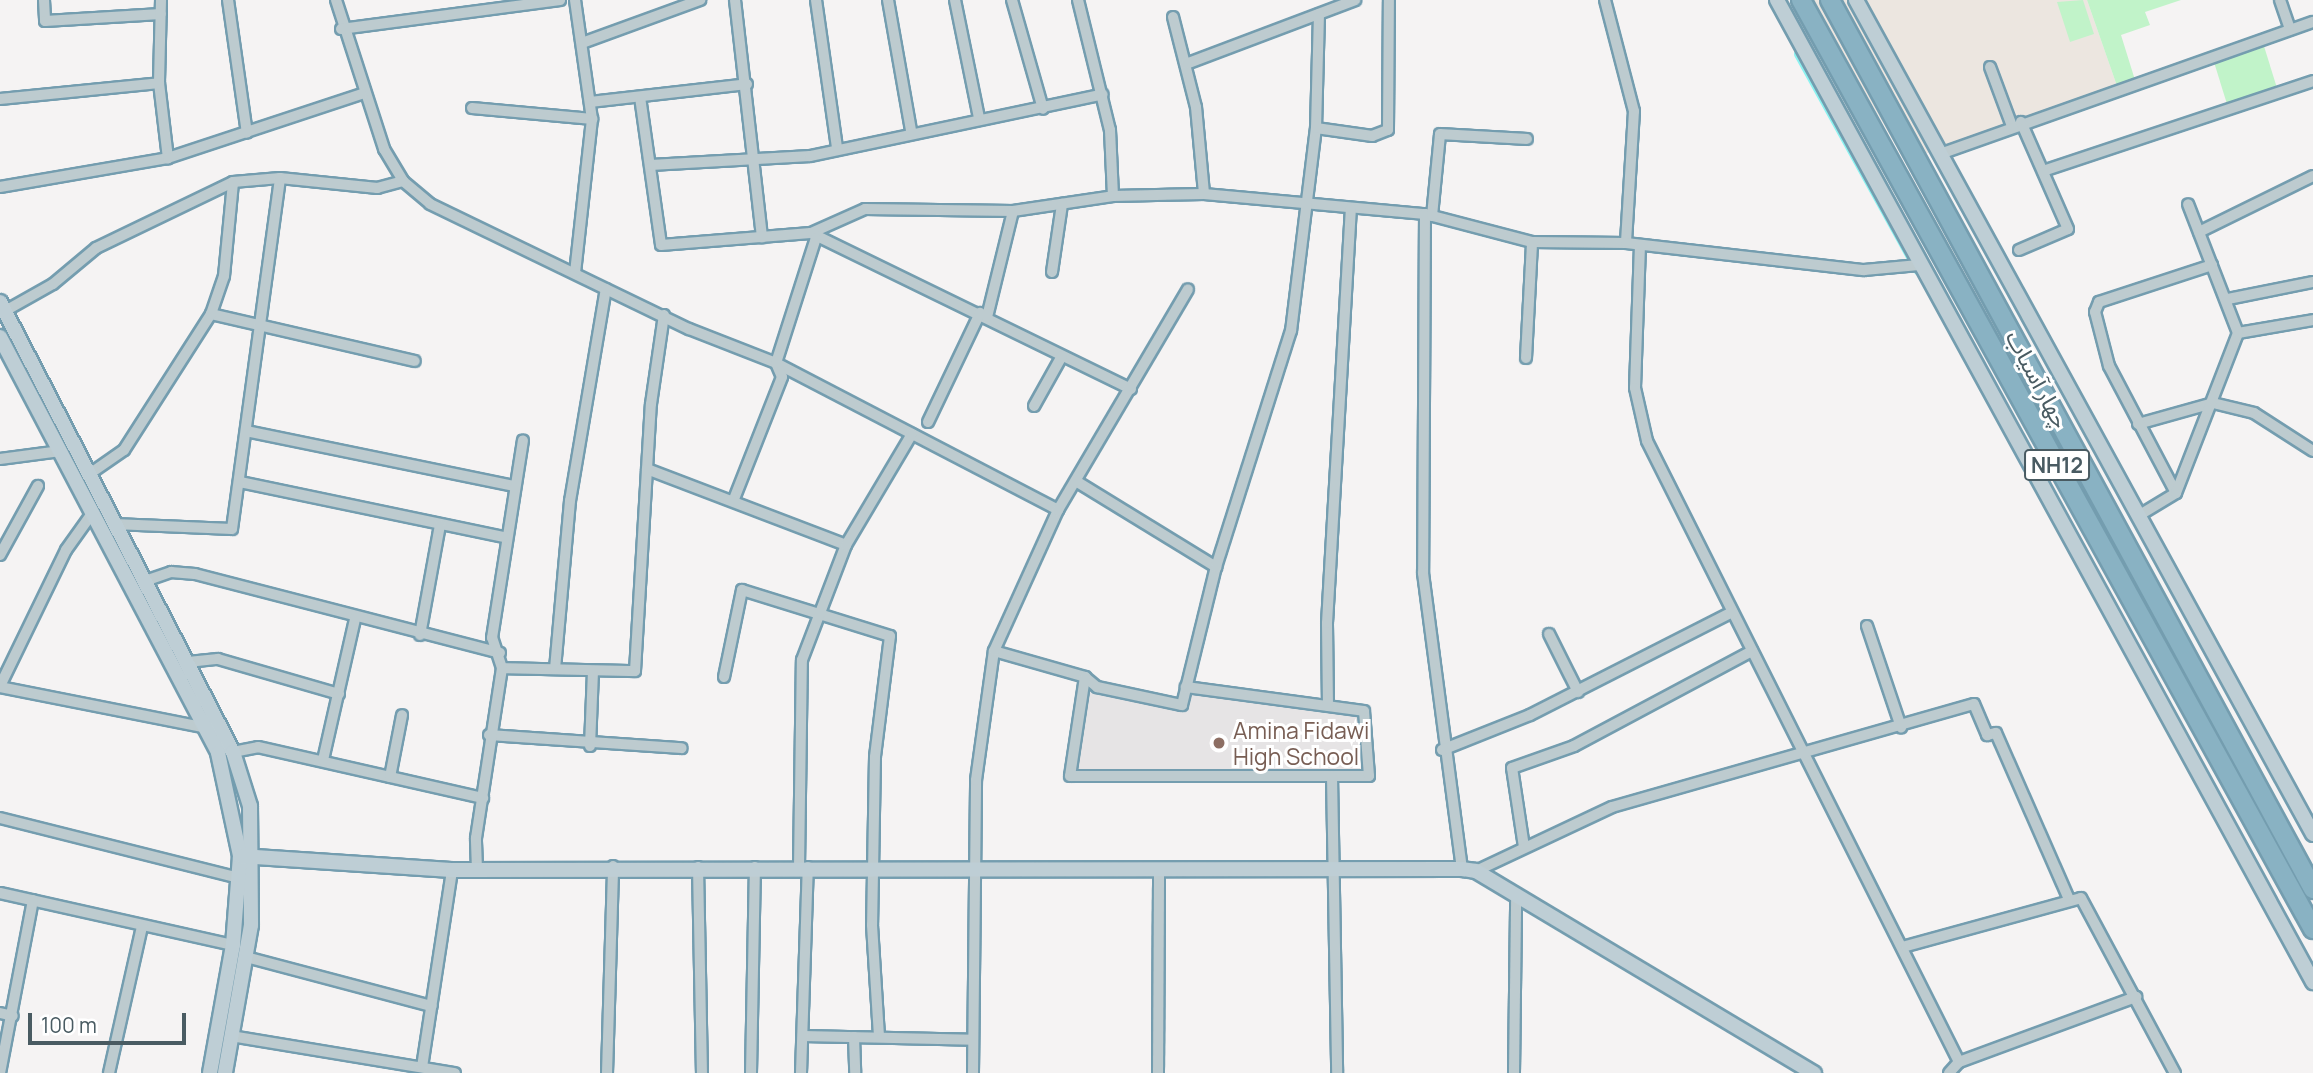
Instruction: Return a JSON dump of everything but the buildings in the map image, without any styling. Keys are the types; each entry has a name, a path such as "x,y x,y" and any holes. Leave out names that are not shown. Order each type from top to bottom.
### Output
{"highway":[{"name":"چهار آسیاب","path":"1801,0 2313,928"},
{"name":"چهار آسیاب","path":"1830,0 2000,318 2313,889"},
{"path":"1982,327 2000,318"}],"street":[{"path":"44,0 45,21 161,13"},
{"path":"161,0 159,83 168,159"},
{"path":"228,0 247,133"},
{"path":"336,0 341,29 362,94 403,181 470,226 575,272 664,316 776,363 1058,510"},
{"path":"341,29 560,0"},
{"path":"575,0 592,119 575,272"},
{"path":"582,43 700,0"},
{"path":"735,0 757,162 762,237"},
{"path":"816,0 837,148"},
{"path":"888,0 911,131"},
{"path":"955,0 979,118"},
{"path":"1012,0 1043,109"},
{"path":"1078,0 1103,94 1113,196"},
{"path":"1186,64 1355,0"},
{"path":"1316,128 1372,136 1388,130 1390,0"},
{"path":"1605,0 1634,111 1626,243"},
{"path":"1777,0 1919,265 2313,982"},
{"path":"1856,0 2313,834"},
{"path":"2280,0 2290,29"},
{"path":"994,651 1085,677 1097,687 1182,705 1216,567 1291,331 1316,128 1319,14"},
{"path":"1173,17 1186,64 1204,194"},
{"path":"1940,154 2016,124 2313,22"},
{"path":"1990,66 2016,124 2043,171 2068,229 2019,250"},
{"path":"2043,171 2313,80"},
{"path":"0,99 159,83"},
{"path":"590,102 747,85"},
{"path":"0,187 168,159 362,94"},
{"path":"651,165 757,162 979,118 1043,109 1103,94"},
{"path":"640,97 661,245 813,236 983,315 1131,389"},
{"path":"472,108 592,119"},
{"path":"1527,138 1440,134 1428,215 1423,573 1442,750 1469,870 1814,1073"},
{"path":"2199,232 2313,176"},
{"path":"225,1073 246,957 250,806 233,752 2,306 53,284 96,248 233,182 280,178 377,188 403,181"},
{"path":"114,524 157,521 232,529 280,178"},
{"path":"88,475 124,450 211,314 224,276 233,182"},
{"path":"734,499 782,377 776,363 813,236 865,209 1013,211 1113,196 1204,194 1308,200 1351,209 1428,215 1532,242 1626,243 1769,263 1919,265"},
{"path":"1052,272 1062,204"},
{"path":"2138,516 2176,493 2238,333 2228,299 2188,204"},
{"path":"1328,706 1327,623 1351,209"},
{"path":"928,422 983,315 1013,211"},
{"path":"1526,358 1532,242"},
{"path":"1640,245 1635,388 1647,441 1804,757 1906,946 1959,1062"},
{"path":"2176,493 2138,424 2097,334 2099,302 2212,265"},
{"path":"2228,299 2313,282"},
{"path":"555,669 570,501 606,289"},
{"path":"974,1073 976,780 994,651 1058,510 1079,483 1188,289"},
{"path":"211,314 415,361"},
{"path":"502,668 635,671 647,469 664,316"},
{"path":"2238,333 2313,320"},
{"path":"0,337 91,514 208,728 248,856 239,878 233,945 210,1073"},
{"path":"1034,407 1062,356"},
{"path":"2138,424 2213,403 2254,413 2313,451"},
{"path":"246,431 513,486"},
{"path":"801,1073 804,867 798,708 802,660 846,545 912,434"},
{"path":"477,870 489,735 502,668 500,653 492,638 504,537 523,440"},
{"path":"0,459 60,451"},
{"path":"647,469 734,499 846,545"},
{"path":"240,482 504,537"},
{"path":"1079,483 1216,567"},
{"path":"0,555 38,486"},
{"path":"91,514 66,550 0,686 208,728"},
{"path":"420,635 440,525"},
{"path":"145,580 171,572 195,574 355,619 500,653"},
{"path":"724,677 742,590 890,636 875,757 877,868 872,925 879,1037"},
{"path":"1442,750 1578,692 1732,612"},
{"path":"323,760 355,619"},
{"path":"1867,626 1901,727"},
{"path":"1549,635 1578,692"},
{"path":"1524,847 1513,768 1574,746 1752,651"},
{"path":"188,662 218,659 339,694"},
{"path":"590,746 593,671"},
{"path":"1085,677 1070,776 1369,776 1364,711 1186,687"},
{"path":"248,856 452,870 613,866 1469,870 1624,803 1804,757 1975,705 1987,736 1996,733 2068,899"},
{"path":"390,777 402,715"},
{"path":"489,735 590,746 682,748"},
{"path":"233,752 258,747 482,798"},
{"path":"1332,776 1337,868 1337,1073"},
{"path":"0,818 239,878"},
{"path":"607,1073 613,866"},
{"path":"698,866 702,1073"},
{"path":"751,1073 755,867"},
{"path":"1158,1073 1159,868"},
{"path":"422,1067 452,870"},
{"path":"0,893 233,945"},
{"path":"1514,1073 1516,897"},
{"path":"1906,946 2068,899 2085,900 2175,1073"},
{"path":"1,1073 33,900"},
{"path":"109,1073 142,926"},
{"path":"246,957 432,1006"},
{"path":"1949,1073 1959,1062 2136,998"},
{"path":"0,1013 13,1016"},
{"path":"231,1036 455,1073"},
{"path":"803,1036 973,1040"},
{"path":"854,1037 855,1073"}],"shaded area":[{"path":"1811,0 2087,0 2117,86 1905,161"},
{"name":"Amina Fidawi High School","path":"1189,688 1360,714 1360,771 1072,774 1086,689 1185,708"}],"green space":[{"path":"2083,0 2094,34 2070,42 2057,2"},
{"path":"2087,0 2181,0 2145,12 2150,25 2121,35 2135,80 2117,86"},
{"path":"2263,43 2277,88 2227,104 2213,59"}],"waterway":[{"path":"1799,54 1918,270"}],"place":[{"name":"Amina Fidawi High School","path":"1219,743"}]}
